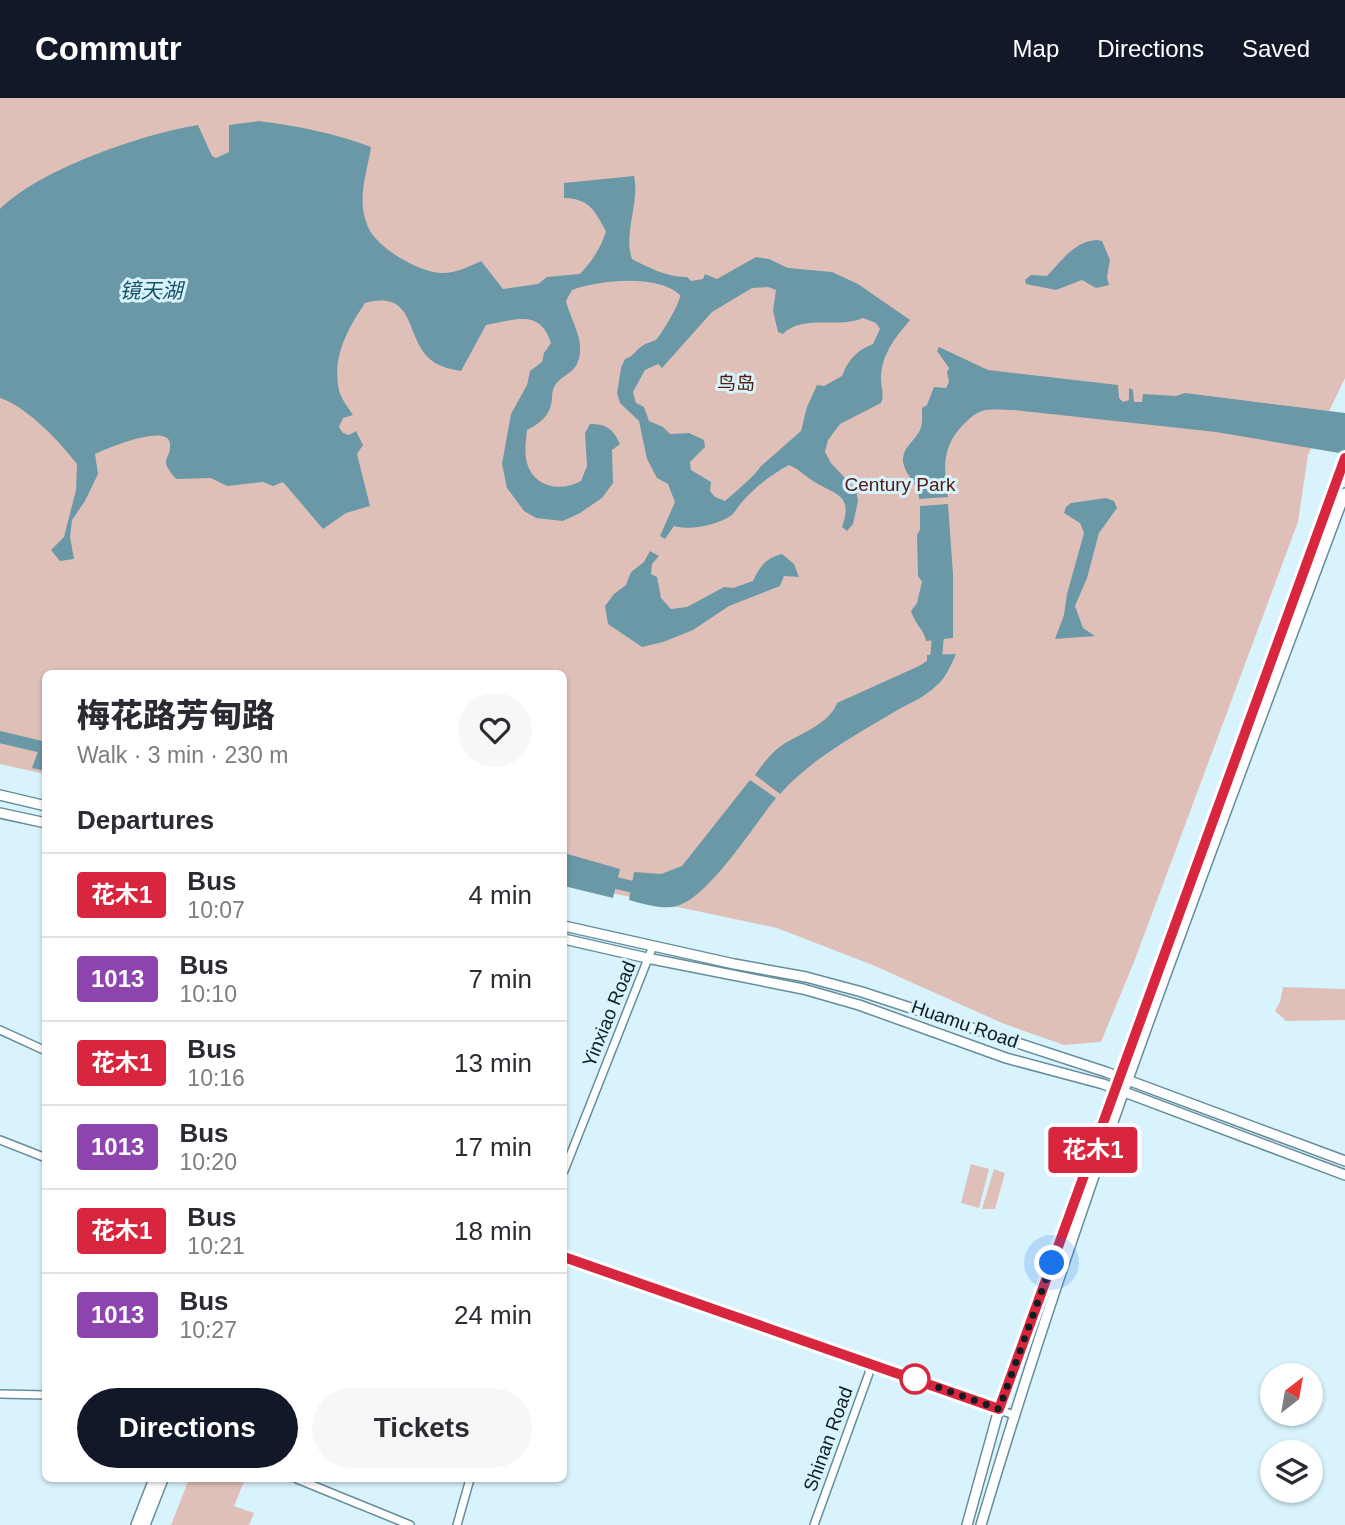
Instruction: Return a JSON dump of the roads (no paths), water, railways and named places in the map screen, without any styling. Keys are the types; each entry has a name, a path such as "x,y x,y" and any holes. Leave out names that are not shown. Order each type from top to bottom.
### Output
{"main road":[{"path":"981,1525 1123,1079 1344,462"},
{"path":"1123,1079 1345,493"},
{"path":"0,795 42,805"},
{"path":"0,813 42,821"},
{"name":"Huamu Road","path":"567,927 806,977 862,992 1123,1079 1345,1161"},
{"name":"Huamu Road","path":"567,940 803,989 859,1005 1006,1058 1103,1084 1345,1175"},
{"path":"967,1525 999,1409 1119,1091"},
{"path":"136,1525 153,1482"},
{"path":"145,1525 162,1482"}],"street":[{"name":"Yinxiao Road","path":"567,1163 653,946"},
{"path":"0,1030 42,1049"},
{"path":"0,1140 42,1156"},
{"path":"567,1258 1014,1415"},
{"name":"Shinan Road","path":"814,1525 872,1365"},
{"path":"0,1394 42,1395"},
{"path":"304,1482 410,1525"},
{"path":"457,1525 469,1482"}],"water":[{"name":"镜天湖","path":"259,121 273,123 330,134 371,147 363,197 368,227 380,243 399,257 431,271 440,273 461,270 481,261 503,289 538,284 547,277 580,274 596,254 606,231 586,203 564,198 564,183 634,176 635,197 630,249 632,259 644,265 666,274 687,277 691,281 703,279 705,274 717,279 756,257 769,259 788,268 832,272 858,284 910,320 884,359 881,403 840,424 828,440 825,452 831,463 856,490 858,501 853,524 847,531 842,527 846,508 840,497 789,465 758,486 726,519 696,527 674,526 665,539 660,536 675,502 668,484 657,478 647,459 639,421 620,403 617,393 625,359 657,339 680,295 657,284 628,281 572,290 566,301 579,340 580,356 572,370 554,387 546,415 538,424 527,430 526,455 531,471 542,483 557,487 581,481 587,466 585,433 590,424 605,426 615,435 620,444 612,450 613,483 602,498 580,513 563,521 536,518 524,511 507,488 502,464 511,414 527,385 530,371 542,362 551,343 540,325 525,319 516,319 486,325 461,371 431,360 423,351 402,309 393,303 382,301 365,303 352,323 339,355 337,378 343,400 353,415 343,418 339,427 343,433 349,435 356,431 363,445 357,454 370,506 346,513 323,529 283,482 273,486 263,482 227,486 211,478 176,479 166,463 170,450 167,438 148,436 95,454 98,474 72,520 70,537 74,559 60,561 51,550 64,537 76,490 77,464 31,417 0,398 0,209 18,194 65,167 149,136 198,125 212,156 216,158 229,152 229,125","holes":["768,287 776,290 773,311 778,332 783,334 800,325 863,318 876,323 880,329 873,344 854,356 842,376 824,386 817,385 807,407 801,431 725,501 715,497 710,491 711,482 691,470 690,462 705,447 704,440 689,433 670,434 663,427 649,421 644,407 636,403 633,392 645,370 658,364 662,368 712,312 752,288"]},
{"path":"1097,240 1102,241 1110,260 1107,277 1109,285 1096,288 1082,280 1056,290 1026,284 1025,280 1031,275 1047,276 1075,248"},
{"path":"939,347 988,370 1118,385 1119,398 1123,402 1129,400 1129,388 1133,390 1134,402 1142,402 1143,394 1176,396 1185,393 1345,413 1345,454 1216,432 1014,410 986,410 967,421 949,447 945,465 948,497 919,499 917,489 903,464 903,458 905,450 920,430 922,408 927,405 934,387 946,388 949,382 949,368 937,351"},
{"path":"1106,498 1114,501 1117,508 1099,533 1087,578 1075,606 1083,628 1095,636 1055,639 1064,615 1084,533 1080,523 1064,513 1066,507 1071,503"},
{"path":"948,504 953,574 953,638 926,641 911,611 917,603 922,582 918,576 917,535 920,530 920,506"},
{"path":"650,551 659,556 652,564 651,574 657,577 661,598 671,609 687,607 724,587 733,588 753,581 764,563 782,554 794,564 799,577 784,576 780,586 729,606 693,630 642,647 608,624 605,606 614,594 626,585 631,572 644,562"},
{"path":"956,654 940,683 834,749 805,770 780,794 755,775 777,749 820,723 833,711 837,703 919,666 927,661 927,655"},
{"path":"41,743 42,743 42,770 32,768"},
{"path":"750,780 776,798 730,859 703,889 690,900 671,907 629,900 634,872 661,874 682,866"},
{"path":"567,854 620,869 613,898 567,887"}],"waterway":[{"path":"935,671 939,623"},
{"path":"0,737 42,747"},
{"path":"603,880 646,890"}],"park label":[{"name":"鸟岛","path":"736,383"},
{"name":"Century Park","path":"900,484"}]}
